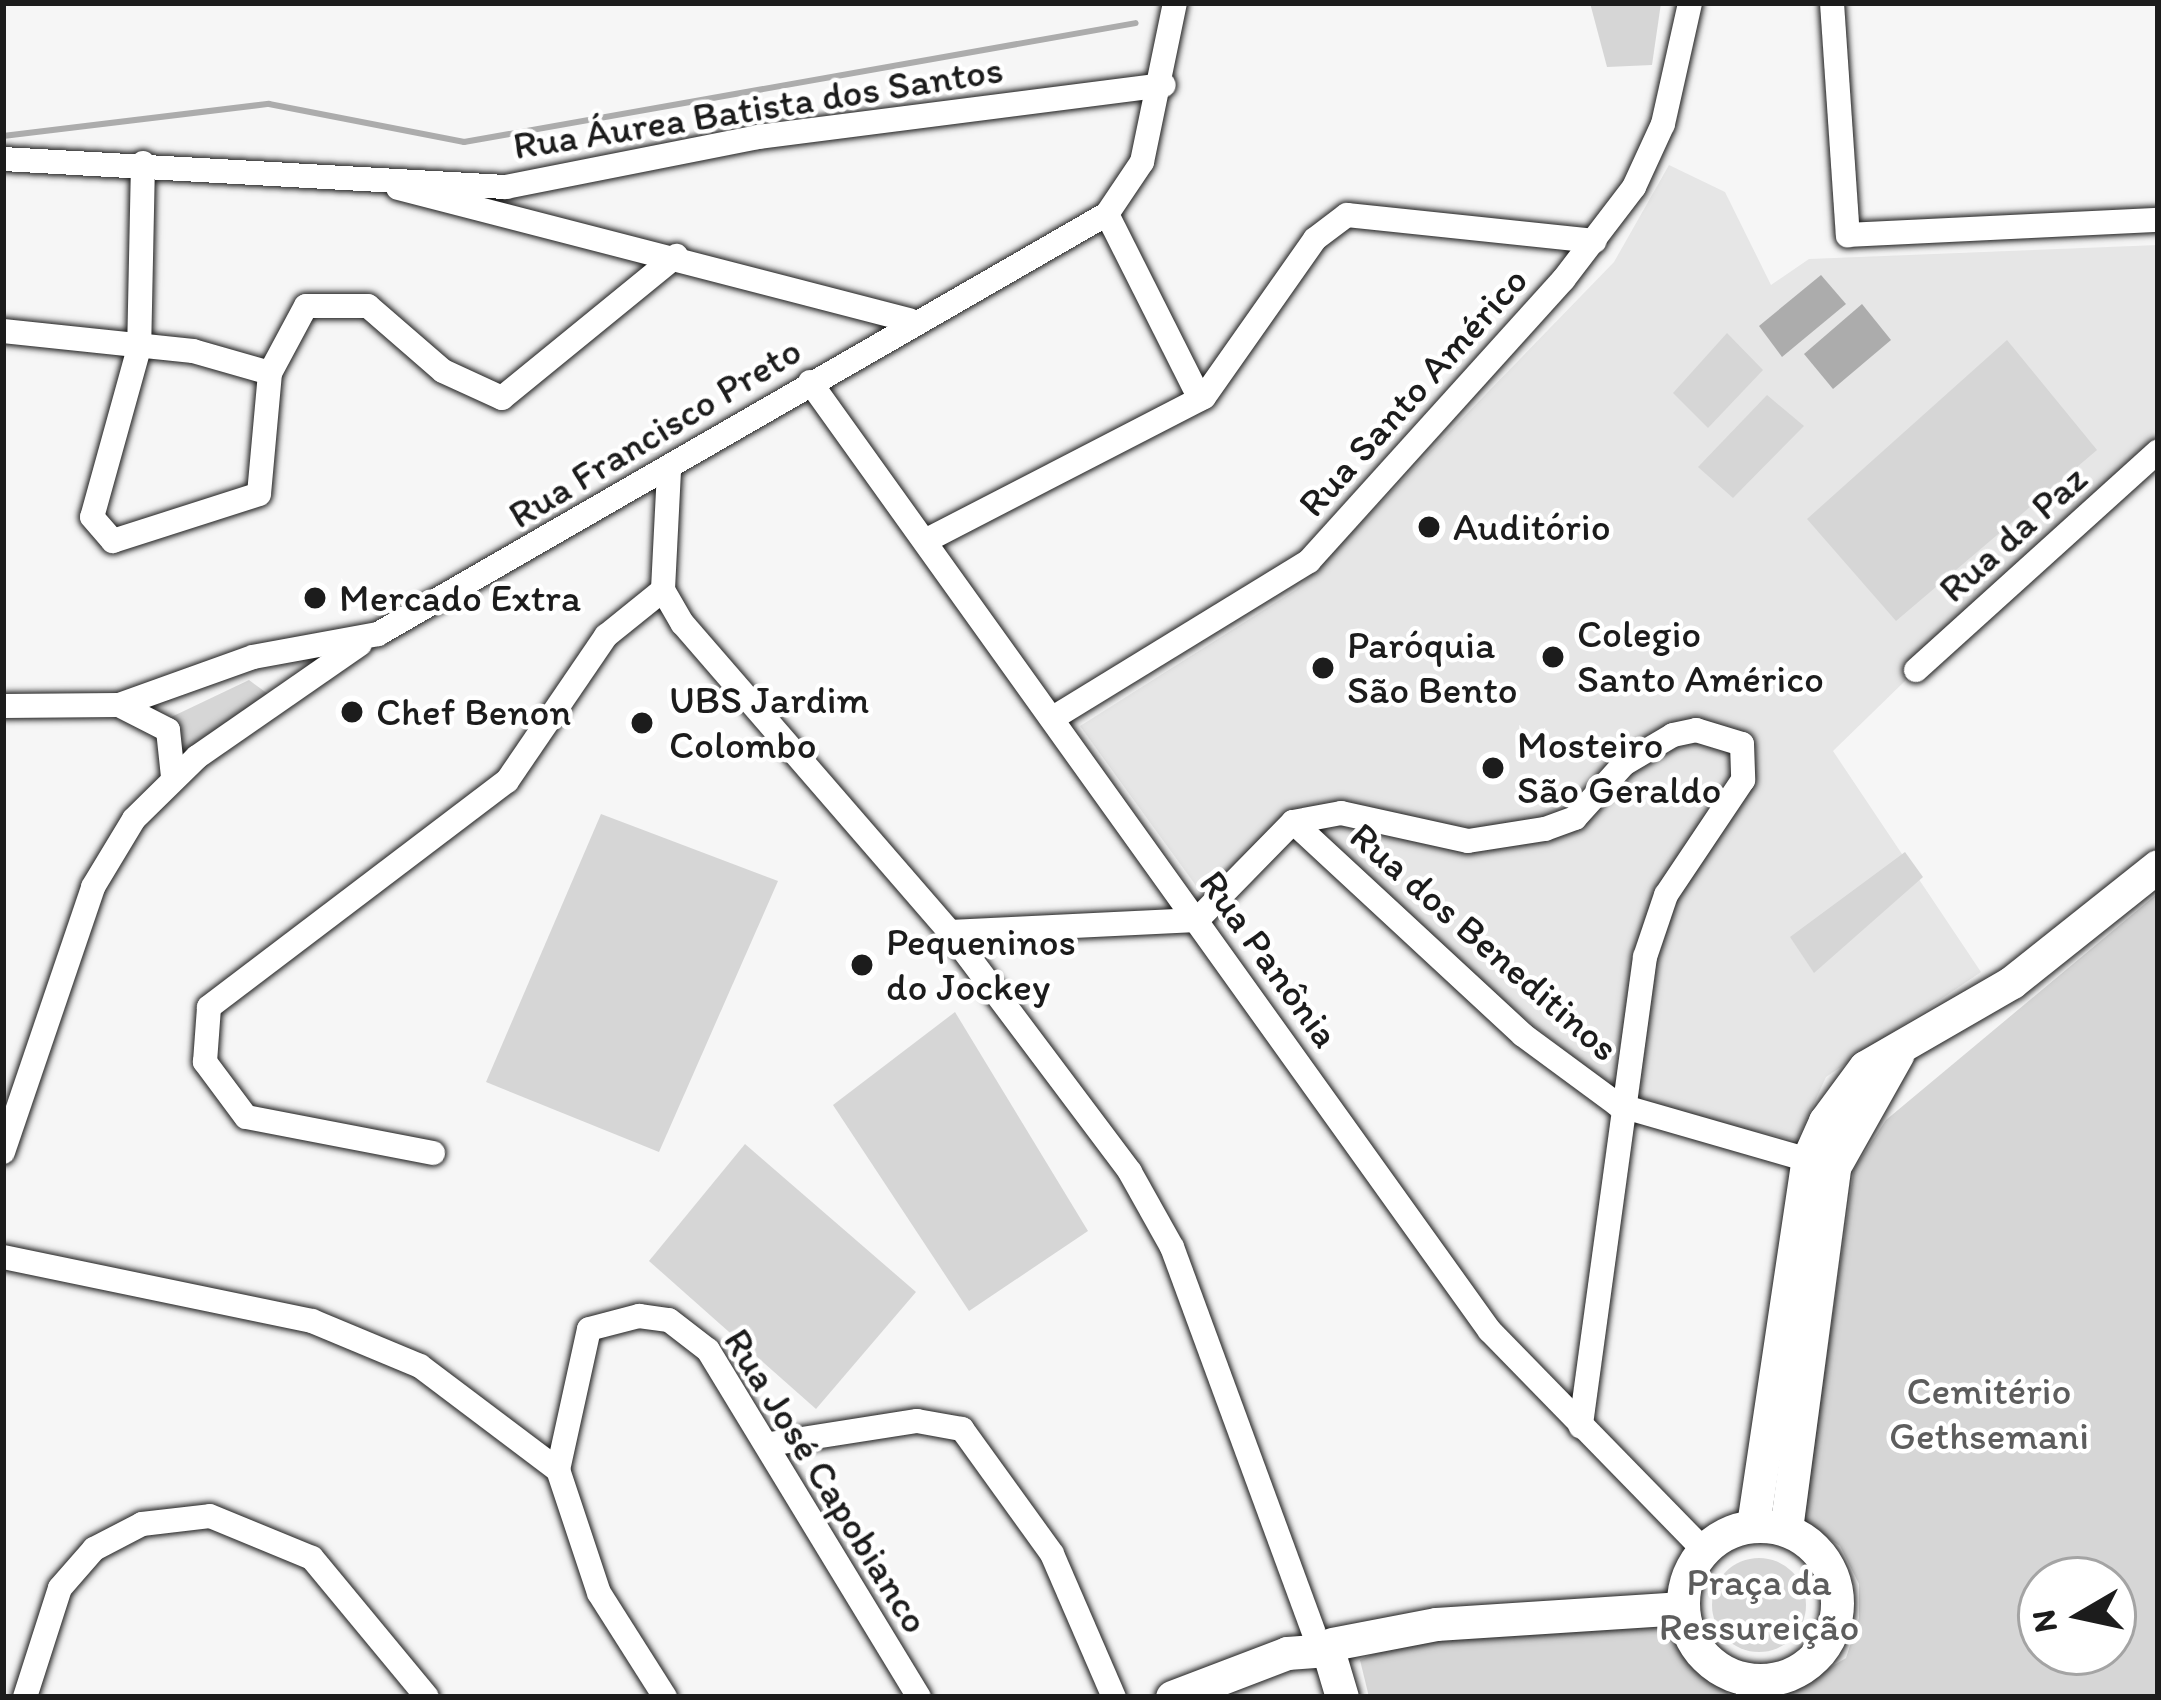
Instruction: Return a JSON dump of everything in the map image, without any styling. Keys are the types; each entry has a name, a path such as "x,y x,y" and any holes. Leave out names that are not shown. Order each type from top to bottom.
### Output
{"street":[{"name":"Rua Francisco Preto","path":"3,706 119,705 254,657 378,634 669,471 810,382 854,327 909,320 1107,214 1136,177 1164,85 1175,3"},
{"name":"Rua Santo Américo","path":"1054,718 1309,561 1595,241 1664,124 1690,3"},
{"path":"1832,3 1848,235 2158,220"},
{"name":"Rua Áurea Batista dos Santos","path":"3,159 529,185 758,136 1164,85"},
{"path":"143,163 139,348 92,517 113,542 259,494 270,373 294,317 340,298 502,398 676,256"},
{"path":"367,177 676,256 854,327 883,316 909,320"},
{"path":"1107,214 1200,400"},
{"path":"925,541 1200,400 1315,239 1347,215 1595,241"},
{"path":"3,331 139,348 270,373"},
{"name":"Rua Panônia","path":"810,382 1490,1331 1703,1549"},
{"name":"Rua da Paz","path":"1916,670 2158,452"},
{"path":"669,471 663,590 950,932 1130,1172 1172,1247 1323,1646"},
{"path":"433,1153 246,1118 205,1062 209,1007 507,782 606,636 663,590"},
{"path":"3,1152 93,886 172,777 378,634"},
{"path":"119,705 168,730 172,777"},
{"path":"1293,822 1341,813 1468,841 1545,829 1575,818 1624,764 1673,735 1696,730 1742,744 1744,780 1666,895 1646,957 1630,1111 1581,1427"},
{"name":"Rua dos Beneditinos","path":"1196,920 1293,822 1523,1035 1630,1111 1821,1163"},
{"path":"1770,1527 1821,1163 1865,1067 1897,1055 2012,982 2158,866"},
{"path":"950,932 1196,920"},
{"path":"3,1257 312,1321 420,1366 558,1470 599,1593 665,1697"},
{"name":"Rua José Capobianco","path":"558,1470 589,1329 669,1320 708,1350 770,1444 919,1697"},
{"path":"770,1444 916,1421 962,1429 1052,1554 1114,1697"},
{"path":"25,1697 61,1588 94,1549 142,1524 209,1516 312,1558 427,1697"},
{"path":"1770,1527 1829,1566 1835,1622 1802,1668 1748,1689 1703,1655 1682,1608 1703,1549 1770,1527"},
{"path":"1172,1697 1323,1646 1682,1608"}],"shaded area":[{"name":"Colegio Santo Américo","path":"1669,165 1725,192 1771,285 1809,259 2158,245 2158,435 1833,751 1981,972 1826,1077 1797,1140 1635,1106 1280,823 1202,894 1080,726 1297,589 1614,262"},
{"path":"1821,275 1846,304 1782,357 1759,326"},
{"path":"1862,304 1891,340 1833,389 1804,354"}],"green space":[{"path":"1590,3 1661,3 1652,65 1607,67"},
{"path":"1727,333 1763,370 1708,428 1673,393"},
{"path":"2007,340 2097,450 1896,621 1807,519"},
{"path":"1767,395 1804,426 1733,498 1698,467"},
{"path":"249,680 268,694 180,760 165,720"},
{"path":"601,814 778,881 659,1152 486,1082"},
{"path":"1905,852 1923,877 1814,973 1790,937"},
{"name":"Cemitério Gethsemani","path":"2158,893 2158,1697 1781,1697 1846,1658 1859,1618 1859,1584 1840,1546 1803,1522 1854,1169 1886,1120"},
{"path":"955,1012 1088,1231 969,1311 833,1105"},
{"path":"745,1144 916,1292 816,1409 649,1261"},
{"name":"Praça da Ressureição","path":"1759,1558 1777,1561 1792,1572 1803,1587 1803,1623 1792,1638 1777,1649 1759,1652 1741,1649 1726,1638 1715,1623 1712,1605 1715,1587 1726,1572 1741,1561"},
{"path":"1666,1618 1731,1697 1369,1697 1360,1660 1414,1636"}],"waterway":[{"path":"3,136 269,104 464,142 1136,23"}],"place":[{"name":"Auditório","path":"1429,527"},
{"name":"Mercado Extra","path":"315,598"},
{"name":"Colegio Santo Américo","path":"1553,657"},
{"name":"Paróquia São Bento","path":"1323,668"},
{"name":"Chef Benon","path":"352,712"},
{"name":"UBS Jardim Colombo","path":"642,723"},
{"name":"Mosteiro São Geraldo","path":"1493,768"},
{"name":"Pequeninos do Jockey","path":"862,965"}]}
